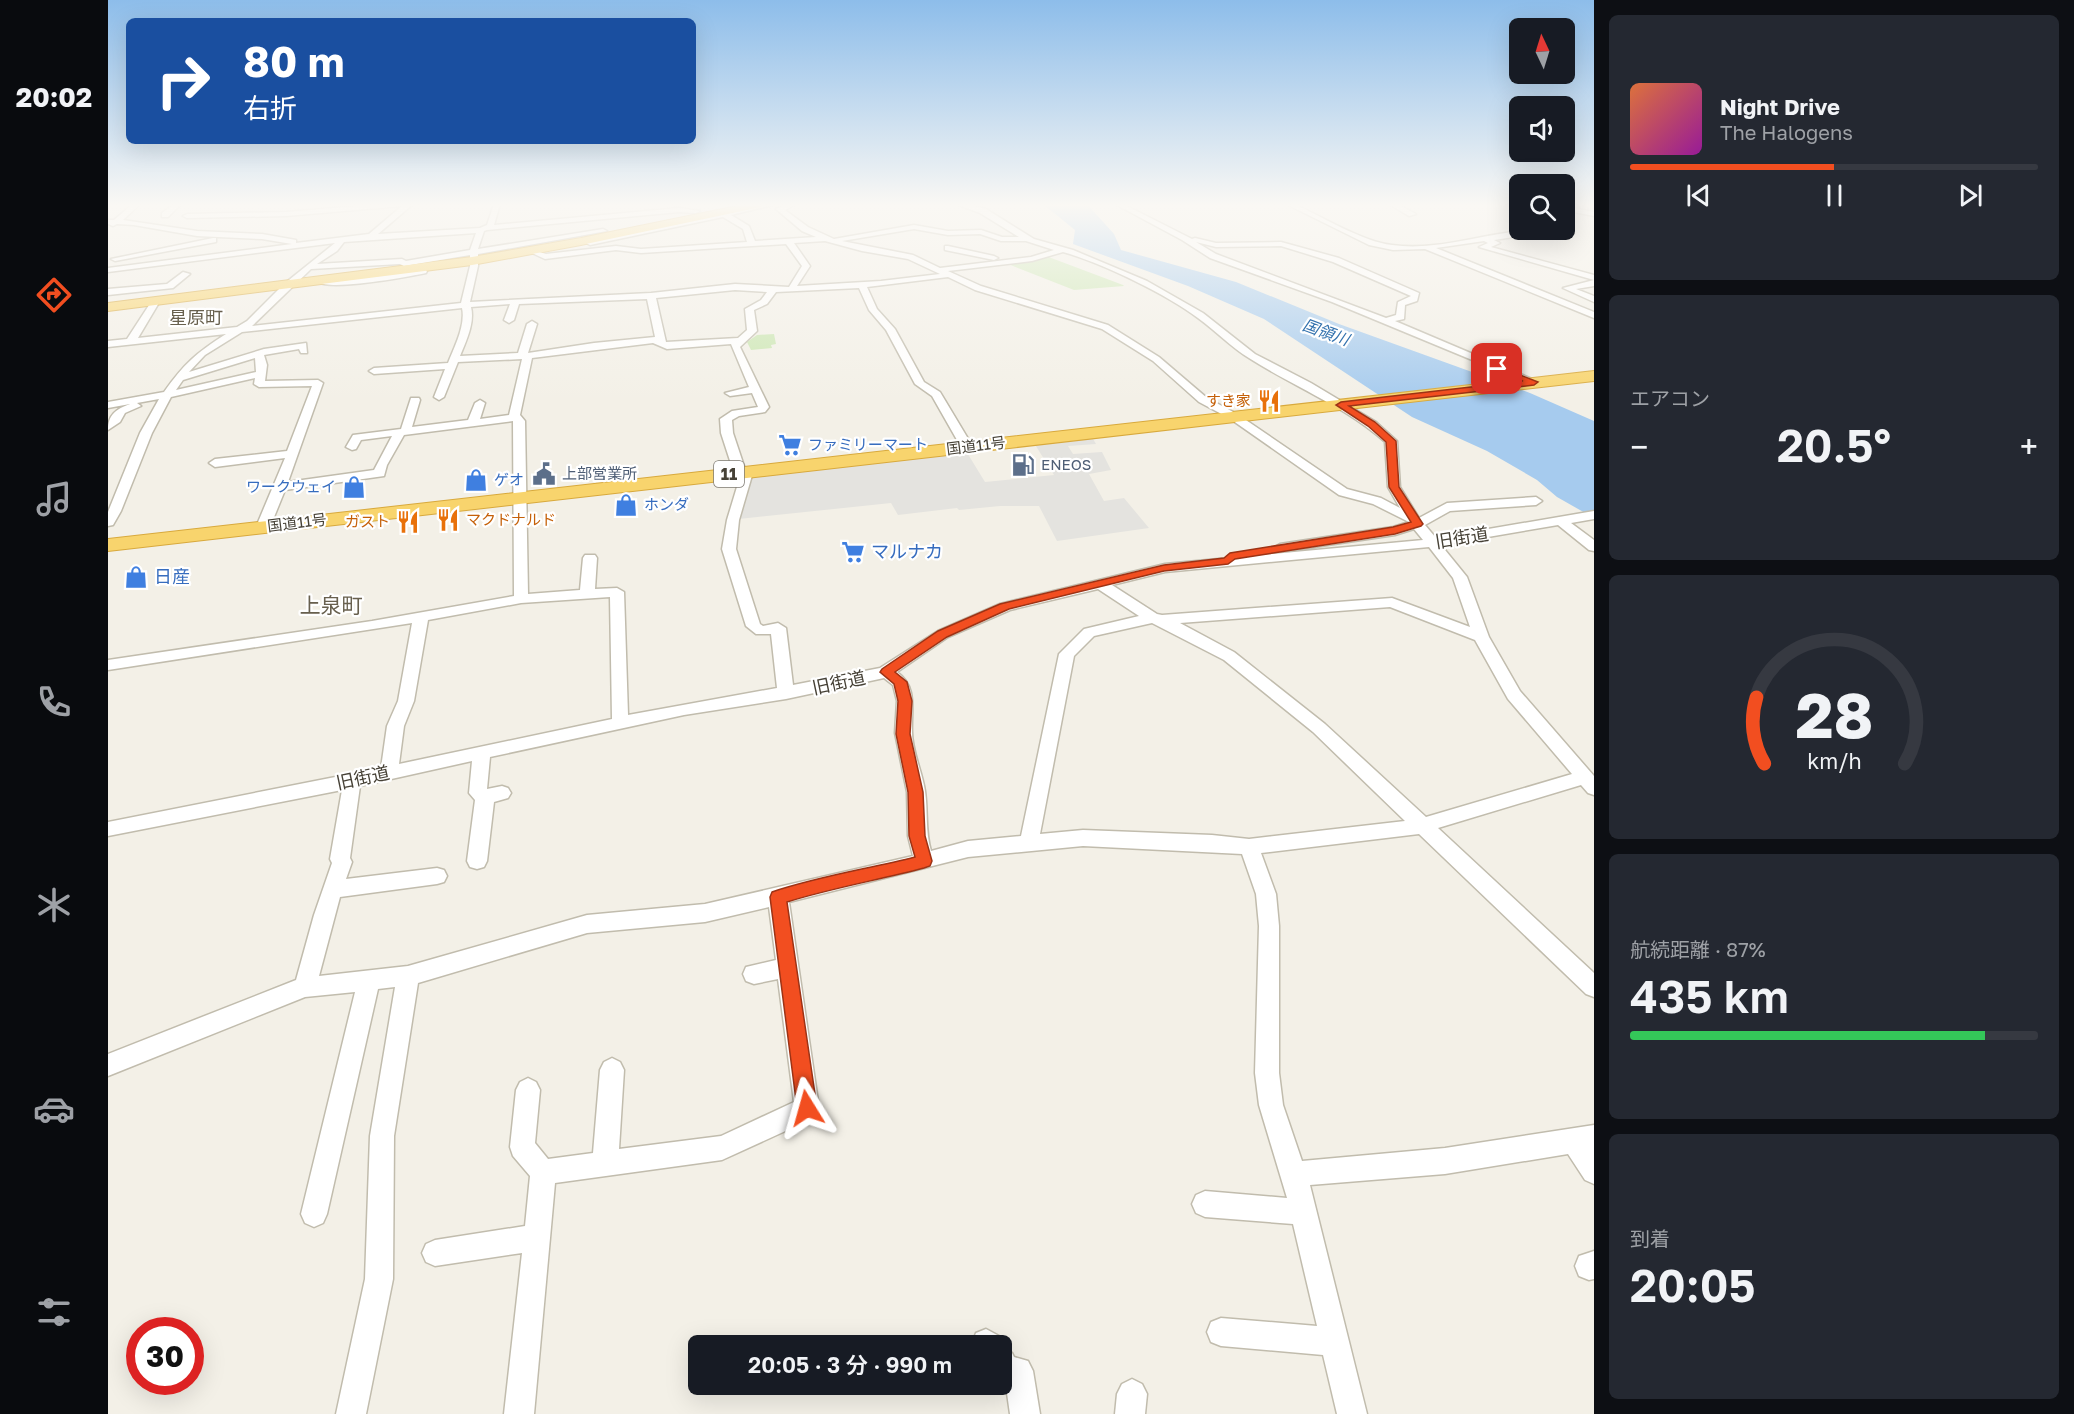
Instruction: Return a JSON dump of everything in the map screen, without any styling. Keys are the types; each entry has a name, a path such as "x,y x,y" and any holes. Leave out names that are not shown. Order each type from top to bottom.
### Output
{"highway":[{"path":"108,307 287,286 386,270"},
{"path":"108,298 298,278 327,278"},
{"name":"国道11号","path":"108,545 1594,376"}],"street":[{"path":"108,279 122,270"},
{"path":"108,522 115,511 146,433 179,378 202,353 250,323 306,270"},
{"path":"327,278 352,270"},
{"path":"439,398 465,330 468,314 467,290 471,270"},
{"path":"792,288 803,270"},
{"path":"938,270 978,288 1106,327 1156,359 1203,400 1233,416 1343,492 1377,501 1415,521"},
{"path":"108,344 515,300 651,296 735,287 773,290 862,285 963,270"},
{"path":"108,1065 177,1040 266,1000 305,987 408,976 587,924 705,913 778,897 825,883 867,876 968,849 1083,837 1249,847 1422,826 1589,783 1514,695 1481,637 1460,577 1431,543 1394,487 1391,441 1345,404 1252,356 1200,315 1144,283 1112,270"},
{"path":"1251,270 1388,320 1530,383"},
{"path":"1359,270 1416,295 1401,304 1401,317 1388,320"},
{"path":"1483,270 1594,315"},
{"path":"1559,270 1594,281"},
{"path":"108,292 171,286 186,274"},
{"path":"1594,281 1567,288 1594,299"},
{"path":"862,285 873,310 890,330 920,384 936,394 967,447"},
{"path":"374,371 654,340 667,346 738,341 750,335 752,331 749,309 764,302 773,290"},
{"path":"651,296 661,342"},
{"path":"509,320 515,300"},
{"path":"131,341 156,301"},
{"path":"514,418 529,332"},
{"path":"738,341 735,346 764,407 761,410 736,413 726,419 725,431 743,473 729,549 753,626 760,631 778,628 786,693"},
{"path":"179,378 303,345 304,351"},
{"path":"260,355 262,365 259,384 266,386 318,383 263,527"},
{"path":"108,427 116,420 120,411 167,396 259,374"},
{"path":"733,397 758,393"},
{"path":"108,405 167,396"},
{"path":"280,487 380,473 381,465 403,431 415,400"},
{"path":"473,423 480,403"},
{"path":"352,447 357,437 514,418 519,421 521,599"},
{"path":"215,463 292,454"},
{"path":"1228,561 1230,557 1395,531 1447,507 1536,501"},
{"name":"旧街道","path":"108,829 352,781 684,709 862,679 886,672 943,634 1005,607 1164,568 1431,543 1594,515"},
{"path":"1565,520 1594,547"},
{"path":"587,594 590,558"},
{"path":"1101,584 1157,619 1229,656 1319,728 1594,987"},
{"path":"108,665 421,617 521,599 617,592 620,724"},
{"path":"1029,842 1067,654 1089,632 1157,619 1392,602 1481,637"},
{"path":"389,773 393,739 406,713 405,673 415,646 421,617"},
{"path":"886,672 900,682 905,701 903,734 916,792 917,836 924,861"},
{"path":"482,753 478,793 494,795 484,852"},
{"path":"305,987 342,862 340,859 352,781"},
{"path":"1249,847 1266,894 1269,927 1267,1073 1271,1105 1294,1174 1352,1414"},
{"path":"334,889 437,876"},
{"path":"543,1172 722,1148 807,1108 778,897"},
{"path":"754,974 788,968"},
{"path":"351,1414 379,1280 382,1136 408,976"},
{"path":"314,1214 369,980"},
{"path":"605,1164 612,1070"},
{"path":"519,1414 543,1172 522,1147 528,1090"},
{"path":"1294,1174 1445,1161 1584,1138 1594,1171"},
{"path":"1205,1204 1303,1212"},
{"path":"435,1253 537,1237"},
{"path":"1221,1332 1334,1342"},
{"path":"1012,1371 1017,1371 1025,1414"}],"green space":[{"path":"1023,270 1083,270 1124,286 1074,290"},
{"path":"774,334 776,344 771,345 772,348 751,350 747,342 757,335"}],"shaded area":[{"path":"1092,437 1096,444 1068,446 1073,454 1102,452 1111,470 1089,474 1104,501 1124,498 1149,528 1057,541 1039,506 1000,506 959,510 957,508 898,515 891,503 739,519 752,476 966,451 985,482 1054,475 1034,443"}],"water":[{"name":"国領川","path":"1144,270 1193,270 1236,282 1339,324 1530,393 1594,421 1594,518 1557,497 1537,480 1487,451 1412,417 1264,319"}],"place":[{"name":"すき家","path":"1269,401"},
{"name":"ファミリーマート","path":"790,445"},
{"name":"ENEOS","path":"1023,465"},
{"name":"上部営業所","path":"544,474"},
{"name":"ゲオ","path":"476,480"},
{"name":"ワークウェイ","path":"354,487"},
{"name":"ホンダ","path":"626,505"},
{"name":"マクドナルド","path":"448,520"},
{"name":"ガスト","path":"408,522"},
{"name":"マルナカ","path":"853,552"},
{"name":"日産","path":"136,577"}],"district":[{"name":"星原町","path":"196,318"},
{"name":"上泉町","path":"331,606"}],"route":[{"path":"807,1108 778,897 825,883 867,876 924,861 917,836 916,792 903,734 905,701 900,682 886,672 943,634 1005,607 1164,568 1228,561 1230,557 1358,535 1395,531 1417,524 1394,487 1391,441 1372,424 1341,405 1534,382 1497,369"}]}
